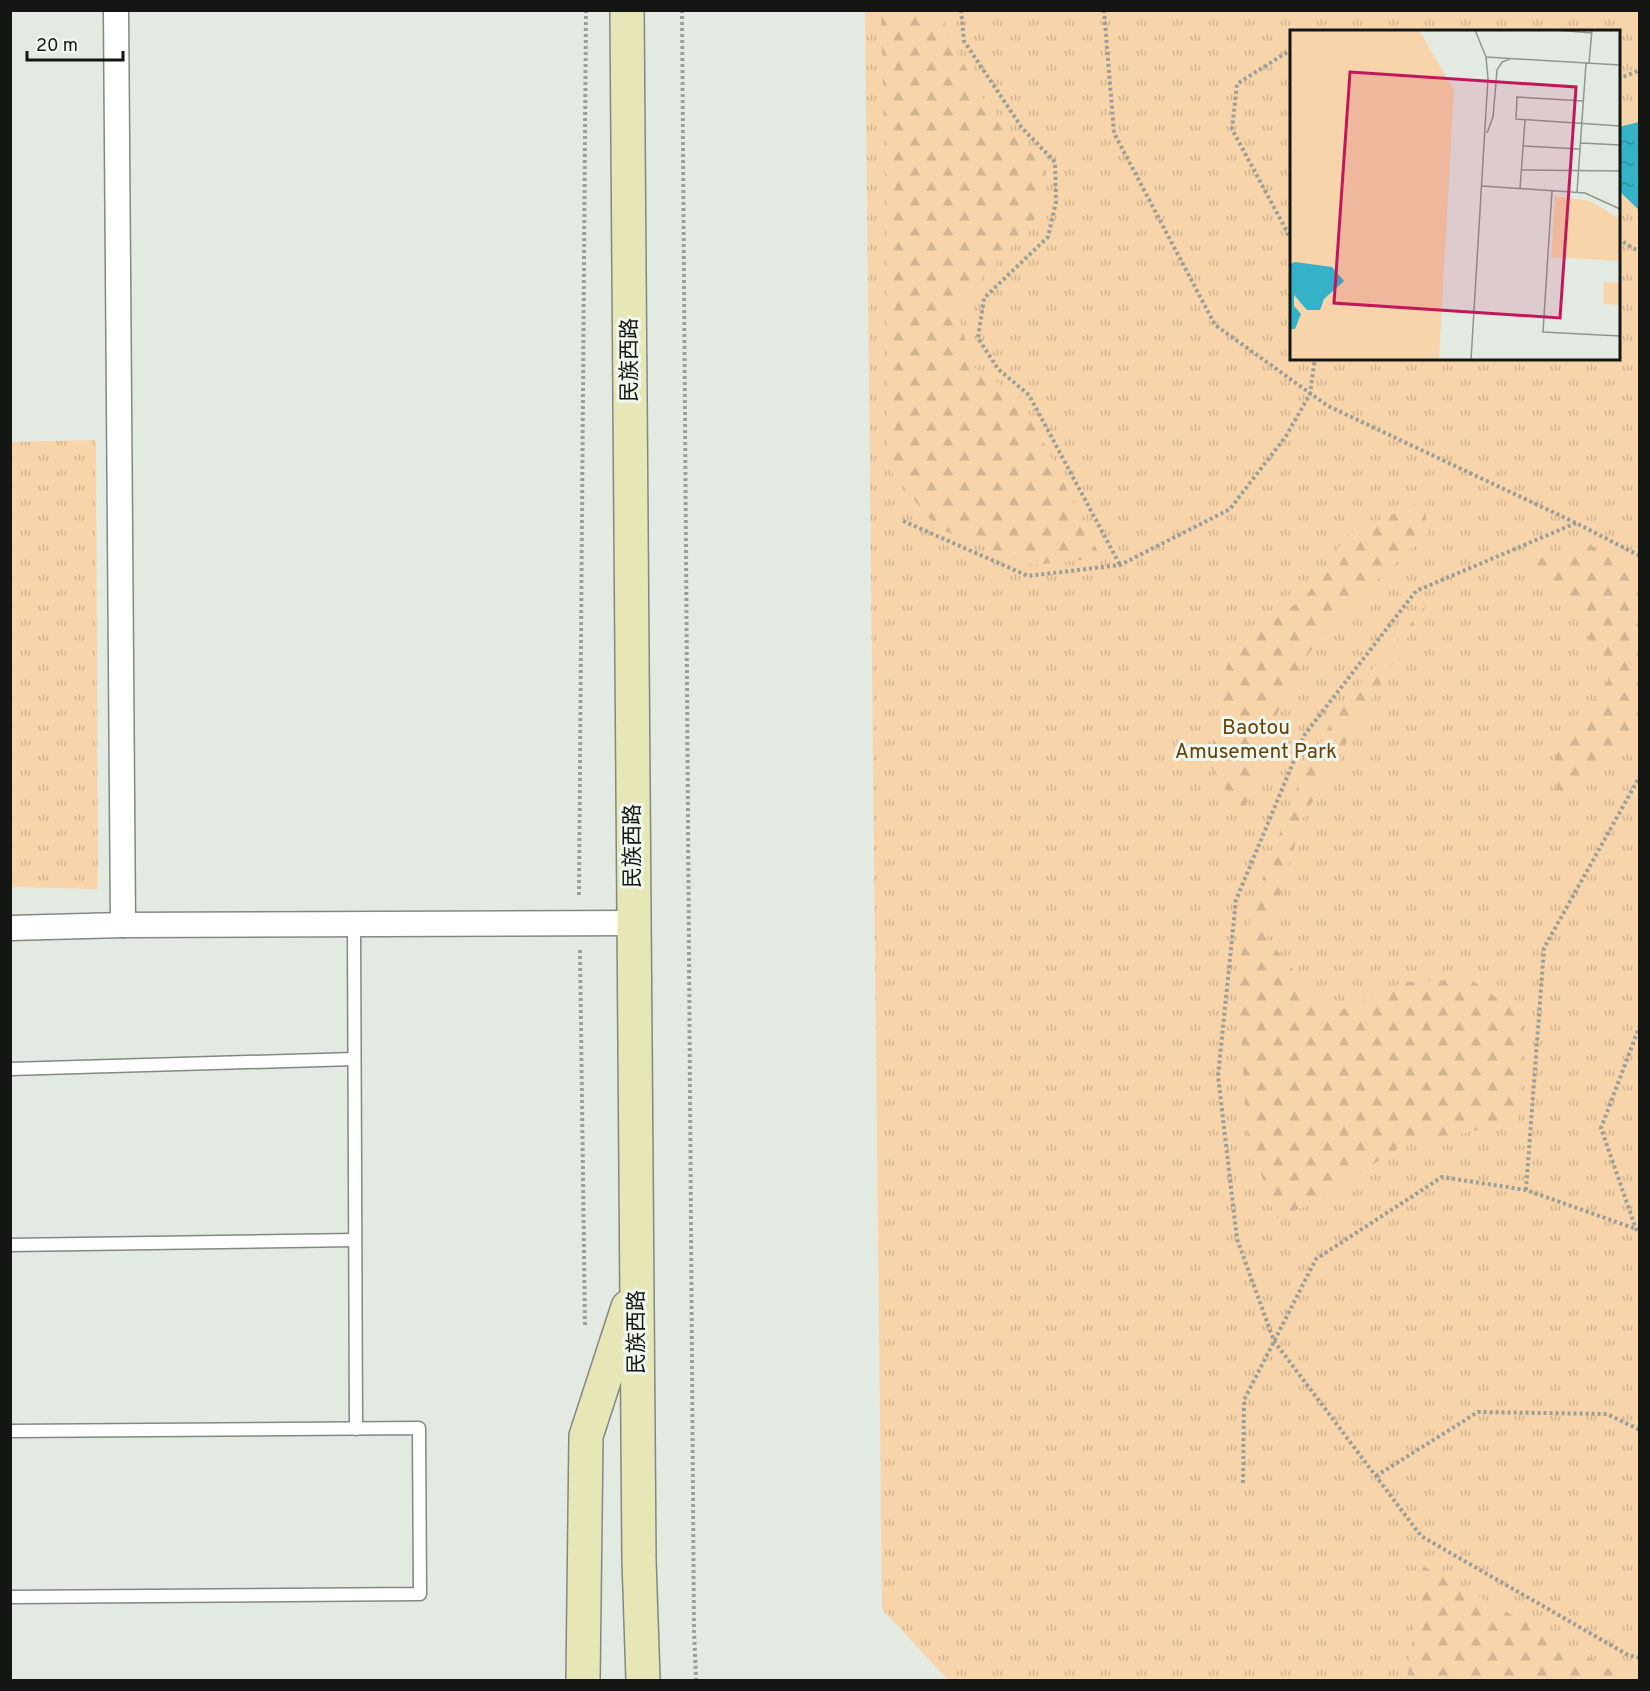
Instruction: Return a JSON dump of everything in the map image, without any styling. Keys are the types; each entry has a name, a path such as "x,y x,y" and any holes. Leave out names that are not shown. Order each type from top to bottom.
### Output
{"main road":[{"name":"民族西路","path":"627,10 639,1603 643,1680"},
{"path":"583,1680 586,1436 637,1280"}],"street":[{"path":"116,10 123,925"},
{"path":"10,928 123,925 634,923"}],"lane":[{"path":"354,925 356,1429"},
{"path":"10,1069 354,1059"},
{"path":"10,1245 355,1240"},
{"path":"10,1431 419,1428 420,1594 10,1597"}],"path":[{"path":"585,1327 579,923 586,10"},
{"path":"682,10 696,1680"},
{"path":"961,10 964,41 1022,128 1055,162 1056,202 1048,237 984,298 978,338 998,369 1029,395 1120,565"},
{"path":"1104,10 1114,133 1215,325 1329,406 1576,523 1640,556"},
{"path":"1290,51 1237,84 1232,129 1290,237"},
{"path":"1620,78 1640,70"},
{"path":"1620,240 1640,252"},
{"path":"903,521 1028,576 1120,565 1230,509 1286,436 1310,394 1316,360"},
{"path":"1576,523 1416,591 1305,734 1236,900 1218,1076 1238,1239 1274,1341 1420,1536 1628,1655 1640,1658"},
{"path":"1526,1190 1544,948 1640,776"},
{"path":"1640,1025 1600,1128 1636,1228 1640,1233"},
{"path":"1244,1483 1244,1400 1316,1260 1442,1177 1526,1190 1636,1228"},
{"path":"1376,1476 1478,1412 1607,1414 1640,1430"}],"green space":[{"name":"Baotou Amusement Park","path":"865,11 1639,11 1639,1680 948,1680 882,1609"},
{"path":"881,11 945,11 945,31 986,103 1046,170 1042,210 956,305 972,366 1022,399 1101,558 1033,565 937,528 887,466 886,205"},
{"path":"96,440 98,889 11,887 11,442"},
{"path":"1425,500 1427,534 1354,602 1309,653 1268,731 1249,800 1240,811 1210,766 1226,668 1240,638 1304,599 1348,534"},
{"path":"1585,542 1639,573 1639,739 1557,803 1556,749 1609,680 1583,626 1531,562"},
{"path":"1427,604 1303,818 1267,938 1330,1015 1404,982 1470,979 1524,1017 1518,1122 1403,1145 1316,1201 1276,1219 1247,1132 1237,970 1257,894 1297,788 1336,713"},
{"path":"1423,1566 1630,1680 1407,1680"}],"water":[{"path":"1640,122 1639,210 1620,192 1620,127"}]}
